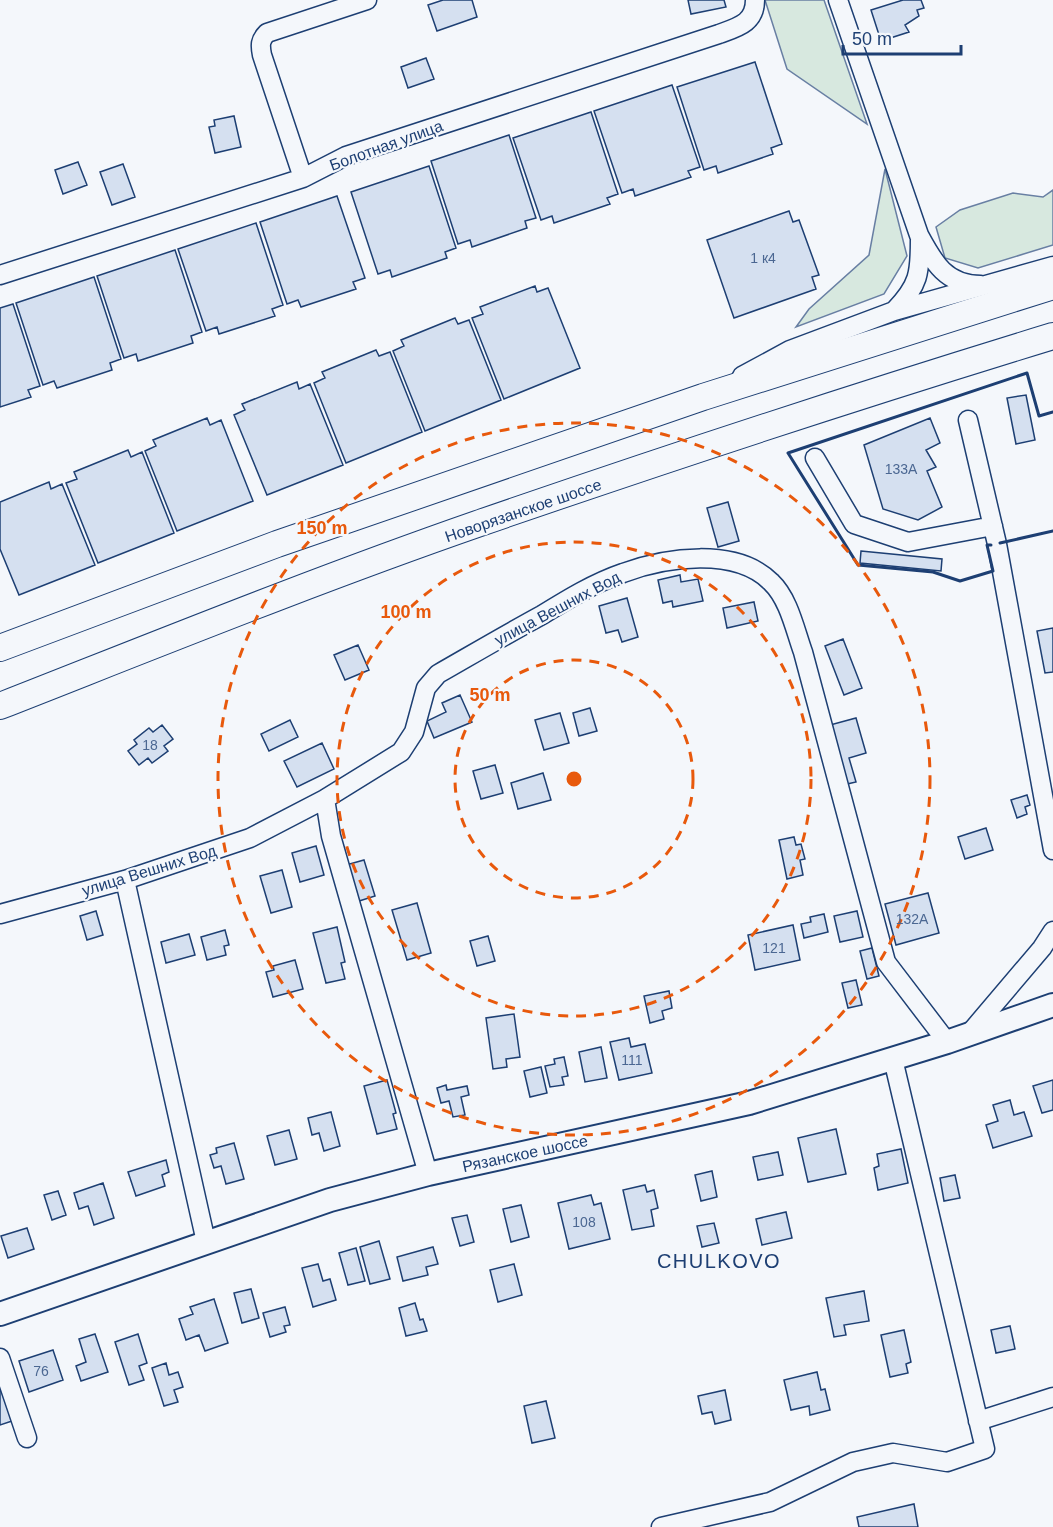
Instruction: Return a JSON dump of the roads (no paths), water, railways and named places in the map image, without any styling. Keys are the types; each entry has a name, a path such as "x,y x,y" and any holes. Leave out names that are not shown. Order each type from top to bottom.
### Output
{"highway":[{"path":"0,648 277,544 703,397 1053,286"},
{"name":"Новорязанское шоссе","path":"0,706 232,614 476,525 923,376 1053,336"}],"main road":[{"name":"Рязанское шоссе","path":"0,1314 330,1200 428,1174 749,1103 947,1042 1053,1005"}],"street":[{"path":"303,178 262,55 260,45 262,38 267,33 367,0"},
{"name":"Болотная улица","path":"0,274 303,178 346,156 734,28 747,23 755,12 755,0"},
{"path":"838,0 920,235 932,260 948,276 966,285 990,285"},
{"path":"894,311 913,292 920,265 920,235"},
{"path":"703,397 790,350 894,311 1053,266"},
{"path":"968,420 993,526 1053,849"},
{"path":"815,458 854,524 908,542 993,526"},
{"name":"улица Вешних Вод","path":"0,914 125,880 250,838 326,799 401,752 414,732 426,688 438,674 594,585 625,572 669,561 717,559 755,568 773,583 787,608 803,652 886,962 947,1042"},
{"path":"326,799 331,836 428,1174"},
{"path":"125,880 206,1242"},
{"path":"969,1034 1042,948 1053,931"},
{"path":"661,1527 770,1502 853,1462 892,1453 947,1462 985,1449 893,1059"},
{"path":"0,1358 27,1438"},
{"path":"978,1421 1053,1397"}],"district":[{"name":"CHULKOVO","path":"719,1261"}]}
